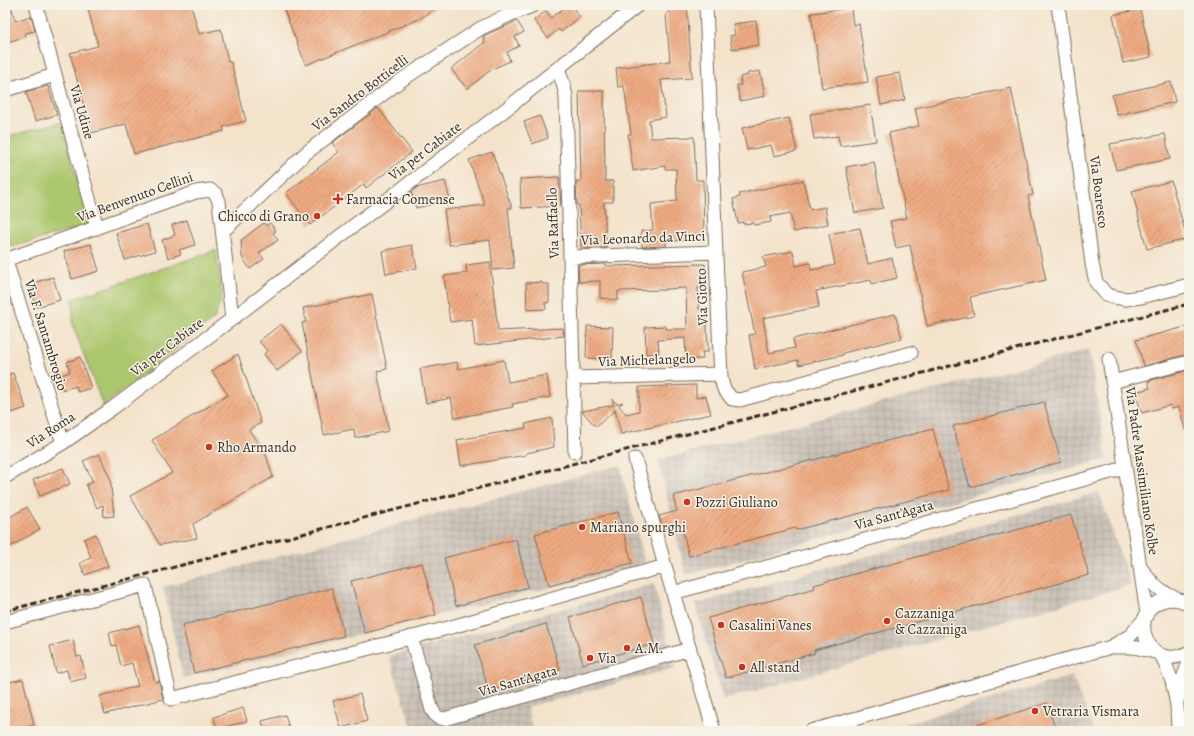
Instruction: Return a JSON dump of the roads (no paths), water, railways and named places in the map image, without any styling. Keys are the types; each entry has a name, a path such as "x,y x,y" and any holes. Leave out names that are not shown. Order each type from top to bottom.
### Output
{"street":[{"name":"Via Udine","path":"36,5 97,228"},
{"name":"Via Sandro Botticelli","path":"223,231 298,161 400,81 481,28 534,5"},
{"name":"Via per Cabiate","path":"114,407 232,319 558,69 638,5"},
{"name":"Via Giotto","path":"706,5 721,374 722,384 727,393 732,399 740,400 911,353"},
{"name":"Via Boaresco","path":"1058,5 1086,207 1092,264 1096,282 1106,294 1126,299 1141,297 1189,285"},
{"name":"Via Raffaello","path":"558,69 564,84 566,96 576,452"},
{"path":"5,90 55,75"},
{"name":"Via Benvenuto Cellini","path":"5,260 207,189 213,191 218,197 232,319"},
{"name":"Via Leonardo da Vinci","path":"570,257 716,252"},
{"name":"Via F. Santambrogio","path":"5,260 63,443"},
{"name":"Via Padre Massimiliano Kolbe","path":"1109,359 1140,565 1146,615 1143,626 1144,636 1148,645 1159,654 1172,681 1177,705"},
{"name":"Via Padre Massimiliano Kolbe","path":"1112,382 1189,362"},
{"name":"Via Michelangelo","path":"574,378 721,374"},
{"name":"Via Roma","path":"5,477 63,443 114,407"},
{"path":"635,459 714,731"},
{"name":"Via Sant'Agata","path":"673,593 1125,468"},
{"name":"Via Padre Massimiliano Kolbe","path":"1140,565 1146,577 1155,587 1166,594 1186,602"},
{"path":"5,622 145,585 171,699 411,637 665,566"},
{"path":"1111,647 1131,635 1146,615 1155,605 1160,602 1172,599 1186,602"},
{"name":"Via Sant'Agata","path":"411,637 432,710 437,717 444,719 690,649"},
{"path":"811,731 1111,647 1134,646 1173,658 1183,656 1189,652"},
{"path":"1178,731 1177,705 1182,681 1189,662"}],"railway":[{"path":"5,611 1189,304"}],"place":[{"name":"Farmacia Comense","path":"338,199"},
{"name":"Chicco di Grano","path":"317,216"},
{"name":"Rho Armando","path":"209,447"},
{"name":"Pozzi Giuliano","path":"687,502"},
{"name":"Mariano spurghi","path":"582,527"},
{"name":"Cazzaniga & Cazzaniga","path":"887,621"},
{"name":"Casalini Vanes","path":"721,625"},
{"name":"A.M.","path":"627,648"},
{"name":"Via","path":"590,658"},
{"name":"All stand","path":"742,667"},
{"name":"Vetraria Vismara","path":"1035,711"}]}
